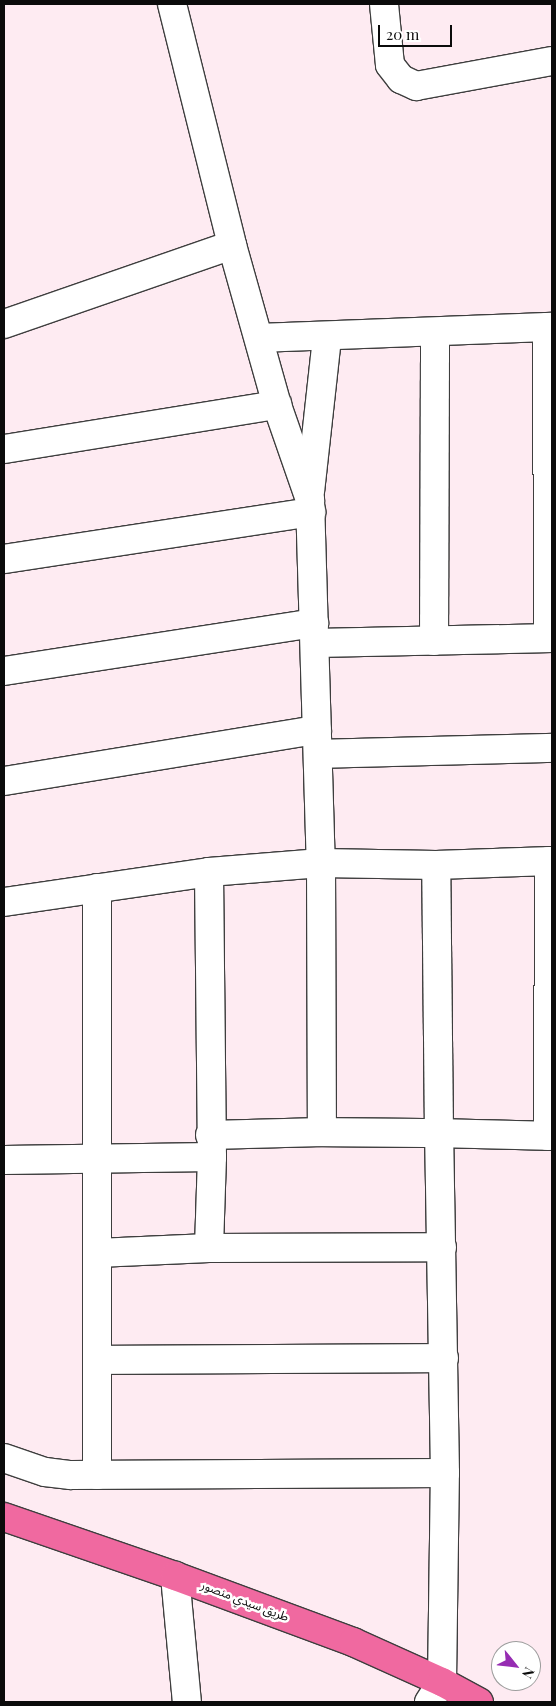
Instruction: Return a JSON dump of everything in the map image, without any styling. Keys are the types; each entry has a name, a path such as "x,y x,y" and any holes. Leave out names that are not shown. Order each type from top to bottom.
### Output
{"main road":[{"name":"طريق سيدي منصور","path":"4,1518 175,1576 353,1642 436,1692 479,1702"}],"street":[{"path":"172,4 232,245 277,405 310,506"},
{"path":"384,4 390,65 401,79 416,86 552,61"},
{"path":"4,324 232,245"},
{"path":"4,671 315,633 434,641 550,638 550,327 435,333 259,338"},
{"path":"434,641 435,333"},
{"path":"322,1132 321,862 310,506 327,337"},
{"path":"4,449 277,405"},
{"path":"4,559 310,506"},
{"path":"4,781 318,742 552,748"},
{"path":"4,902 209,872 321,862 436,865 551,861 550,1136 322,1132 99,1158 4,1160"},
{"path":"436,865 445,1473 436,1692"},
{"path":"209,872 211,1146 209,1248"},
{"path":"97,888 99,1158 97,1475"},
{"path":"97,1253 209,1248 442,1247"},
{"path":"99,1360 444,1358"},
{"path":"4,1458 45,1472 97,1475 445,1473"},
{"path":"175,1576 187,1702"}]}
